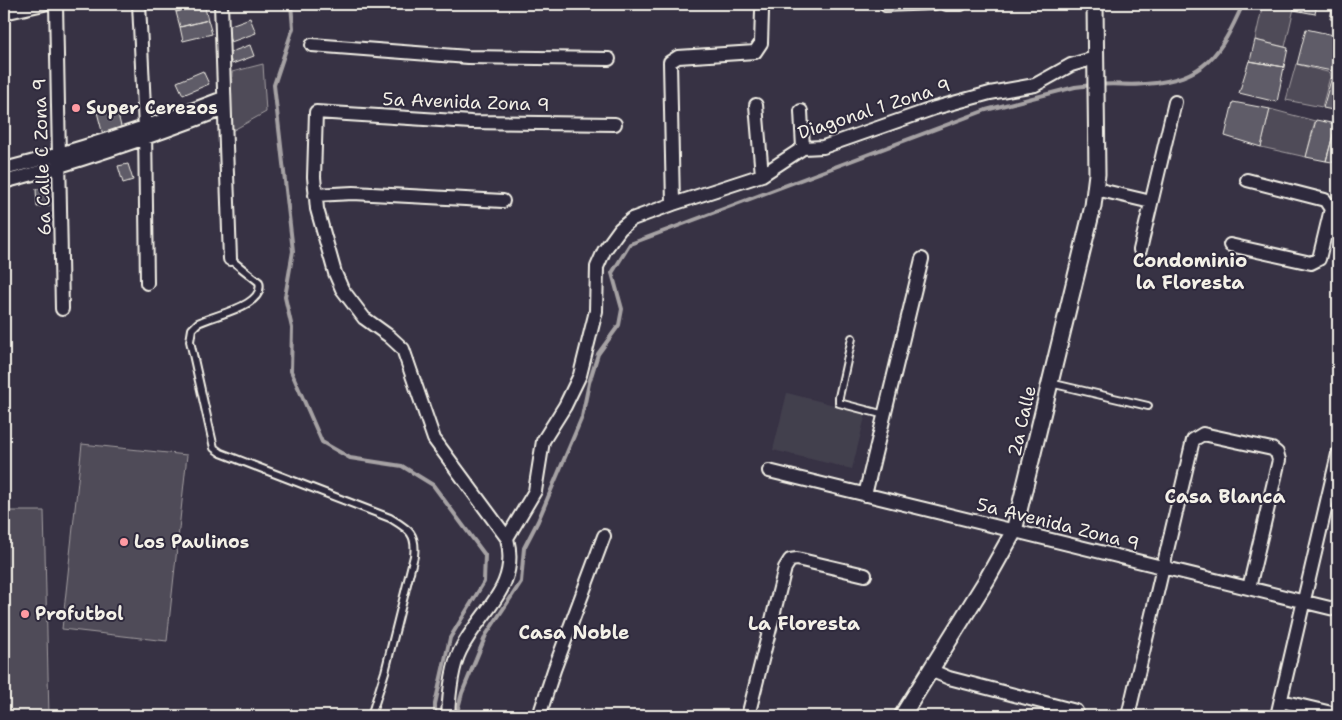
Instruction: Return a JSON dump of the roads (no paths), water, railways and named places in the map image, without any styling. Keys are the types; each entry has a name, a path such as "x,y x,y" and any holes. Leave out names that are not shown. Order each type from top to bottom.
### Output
{"street":[{"path":"4,13 44,4"},
{"name":"6a Calle C Zona 9","path":"56,4 62,309"},
{"path":"139,4 147,284"},
{"path":"221,4 223,104 230,259"},
{"name":"2a Calle","path":"902,716 1014,531 1087,235 1096,188 1094,4"},
{"path":"673,204 669,66 672,59 755,52 761,43 762,11"},
{"path":"312,45 468,57 609,59"},
{"name":"Diagonal 1 Zona 9","path":"507,538 535,490 543,441 566,406 580,375 596,311 597,267 600,259 626,223 673,204 762,175 803,148 823,147 943,105 990,93 1035,85 1071,65 1095,61"},
{"path":"1140,250 1175,102"},
{"path":"4,182 59,161 144,134 223,104"},
{"path":"756,105 762,175"},
{"path":"800,110 803,148"},
{"name":"5a Avenida Zona 9","path":"315,195 316,112 471,122 615,124"},
{"path":"4,169 59,161"},
{"path":"1230,244 1316,263 1332,233 1331,209 1325,200 1247,180"},
{"path":"1096,188 1151,202"},
{"path":"448,716 458,654 500,594 508,575 511,556 507,538 434,439 403,349 390,336 364,318 342,289 321,226 315,195 354,193 503,201"},
{"path":"865,495 922,259"},
{"path":"1128,716 1193,440 1203,434 1272,449 1277,453 1278,460 1249,588"},
{"path":"1277,716 1338,454"},
{"name":"5a Avenida Zona 9","path":"769,471 1338,610"},
{"path":"539,716 554,670 604,536"},
{"path":"748,716 785,568 790,560 797,559 865,575"},
{"path":"930,670 949,678 1076,711"},
{"path":"1280,701 1336,714"}],"lane":[{"path":"885,8 912,8 917,4 935,6 939,4 946,8 962,7"},
{"path":"230,259 259,282 258,297 198,323 192,329 190,341 214,448 309,488 390,518 410,532 415,540 414,556 385,672 371,716"},
{"path":"852,338 838,397 840,403 885,415"},
{"path":"1050,383 1148,406"}],"waterway":[{"path":"291,4 293,28 274,85 293,251 285,297 292,328 291,371 322,442 350,458 402,466 433,485 485,555 484,582 450,638 435,704 435,716"},
{"path":"1099,85 1139,85 1166,81 1183,77 1197,70 1218,50 1227,37 1243,4"},
{"path":"456,716 462,693 486,635 521,582 524,548 538,521 582,417 589,383 598,354 619,325 622,309 612,273 630,244 986,110 1075,87 1092,85"}],"place":[{"name":"Super Cerezos","path":"76,108"},
{"name":"Los Paulinos","path":"124,542"},
{"name":"Profutbol","path":"25,614"}],"district":[{"name":"Condominio la Floresta","path":"1190,271"},
{"name":"Casa Blanca","path":"1225,496"},
{"name":"La Floresta","path":"804,623"},
{"name":"Casa Noble","path":"574,632"}]}
